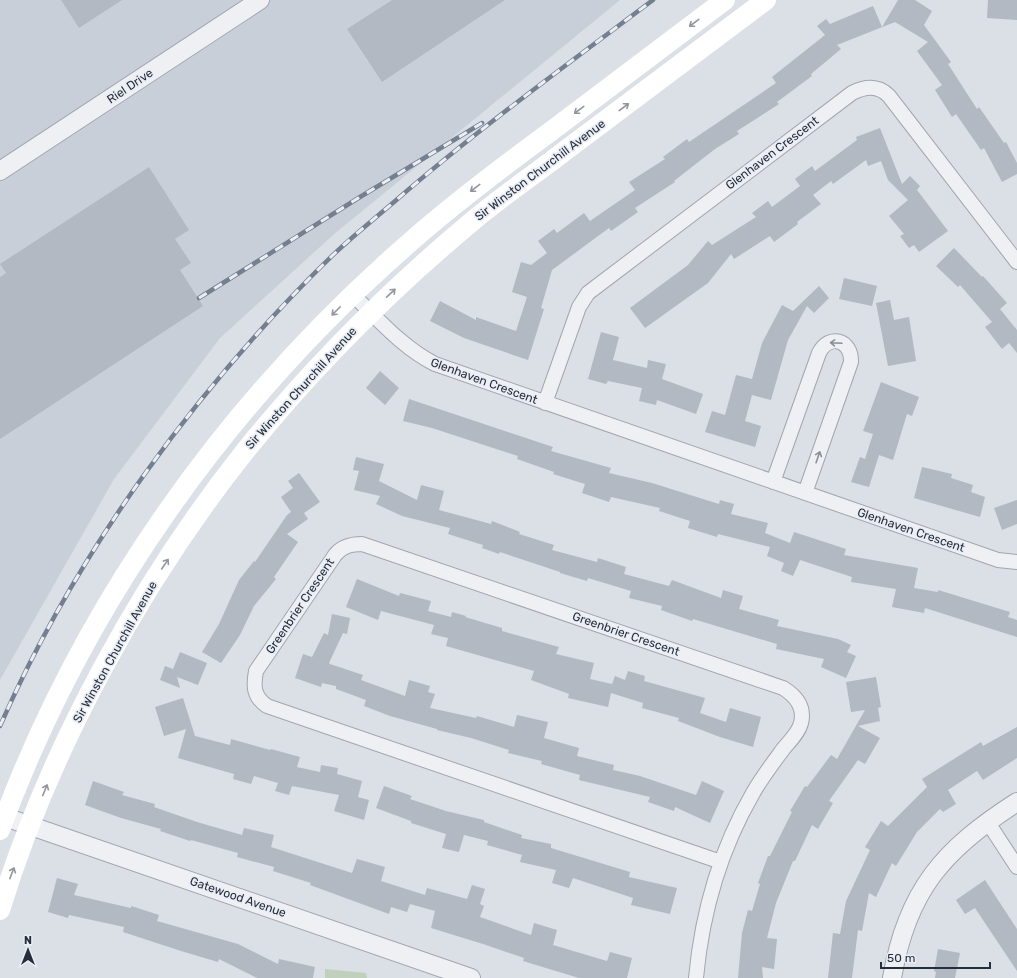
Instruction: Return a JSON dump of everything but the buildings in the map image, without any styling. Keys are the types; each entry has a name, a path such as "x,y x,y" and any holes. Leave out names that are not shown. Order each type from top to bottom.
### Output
{"main road":[{"name":"Sir Winston Churchill Avenue","path":"2,824 21,775 55,702 84,644 125,576 189,482 224,434 274,375 352,294 408,243 469,193 725,0"},
{"name":"Sir Winston Churchill Avenue","path":"0,910 30,826 66,740 111,655 150,587 211,496 246,450 289,399 371,312 470,222 766,0"}],"street":[{"name":"Riel Drive","path":"0,171 260,0"},
{"name":"Glenhaven Crescent","path":"545,403 579,307 588,293 852,93 866,87 879,89 885,92 893,100 1017,262"},
{"name":"Glenhaven Crescent","path":"352,294 402,342 426,360 447,369 998,560 1017,562"},
{"path":"773,482 819,353 826,344 831,342 845,344 850,349 851,362 805,493"},
{"name":"Greenbrier Crescent","path":"696,978 703,923 721,862 753,793 800,728 802,714 801,706 797,700 783,688 362,544 347,546 339,550 256,671 255,692 257,697 267,706 721,862"},
{"path":"892,978 899,942 907,921 929,879 956,847 987,821 1017,802"},
{"path":"987,821 1017,867"},
{"name":"Gatewood Avenue","path":"2,824 30,826 471,978"}],"shaded area":[{"path":"0,0 620,0 333,235 220,338 114,479 0,680"}],"green space":[{"path":"325,969 366,973 367,978 325,978"}],"railway":[{"path":"0,726 31,661 65,597 103,535 144,474 188,416 235,359 283,305 334,254 425,175 554,74 653,0"},
{"path":"199,298 360,197 482,123"}]}
